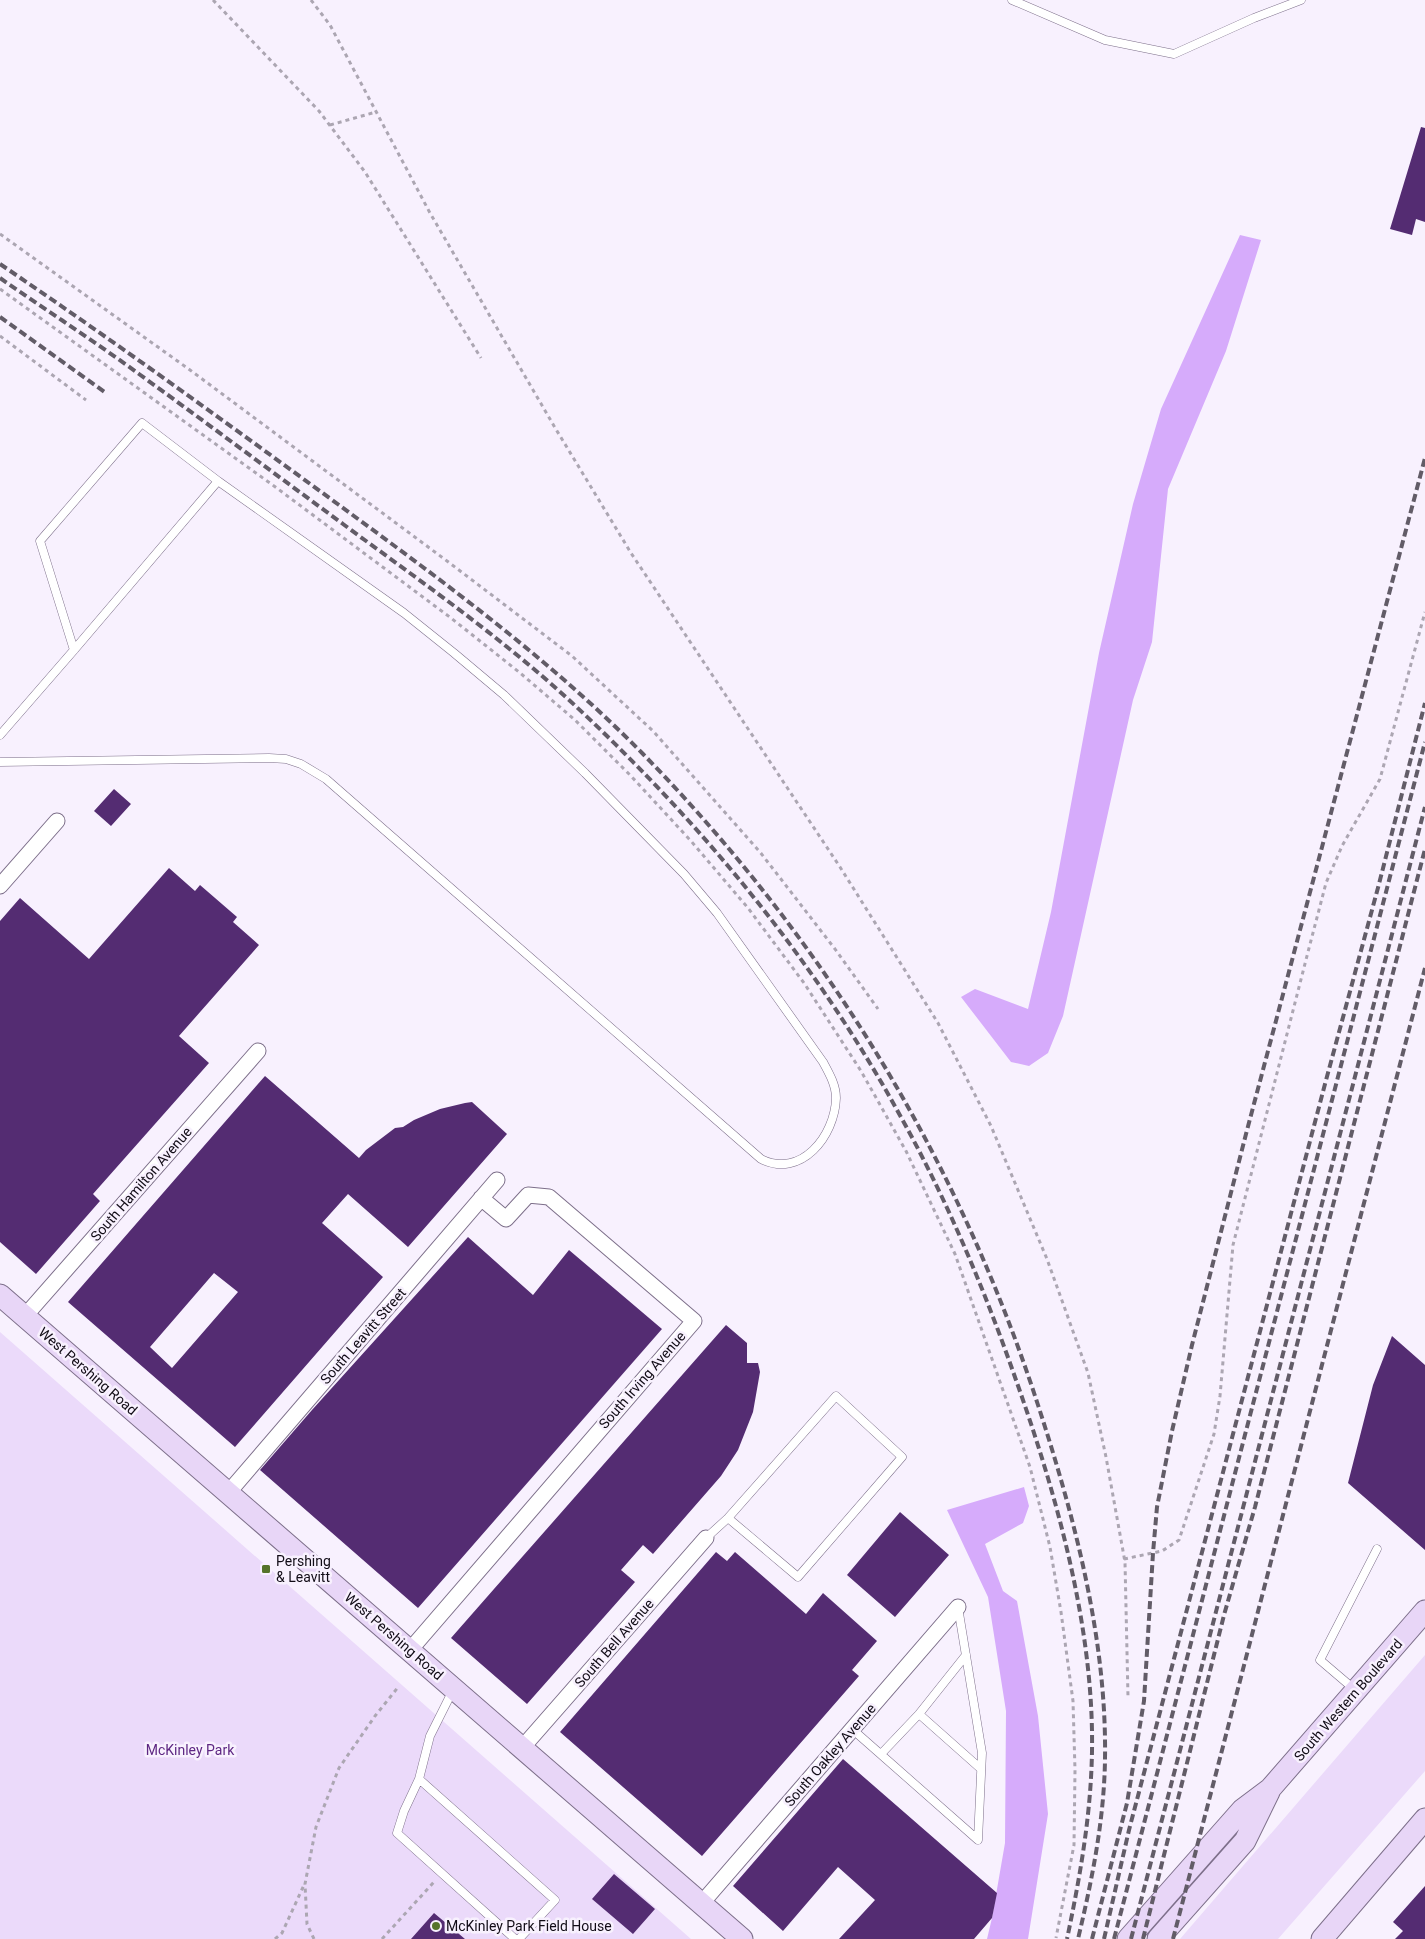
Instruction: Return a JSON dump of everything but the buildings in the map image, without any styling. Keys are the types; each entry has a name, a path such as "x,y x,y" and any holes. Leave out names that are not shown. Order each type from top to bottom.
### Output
{"main road":[{"name":"West Pershing Road","path":"0,1295 742,1939"},
{"name":"South Western Boulevard","path":"1128,1939 1242,1810 1270,1789 1425,1611"},
{"name":"South Western Boulevard","path":"1158,1939 1245,1841 1270,1789"},
{"path":"1322,1939 1425,1819"}],"street":[{"path":"0,886 57,821"},
{"name":"South Hamilton Avenue","path":"25,1316 258,1052"},
{"name":"South Leavitt Street","path":"228,1493 497,1180"},
{"name":"South Irving Avenue","path":"410,1650 694,1321 549,1197 528,1195 506,1219 482,1198"},
{"name":"South Bell Avenue","path":"522,1748 706,1538"},
{"name":"South Oakley Avenue","path":"701,1904 958,1606"}],"lane":[{"path":"1012,0 1105,40 1174,54 1254,18 1301,0"},
{"path":"0,762 240,757 286,759 301,764 326,779 761,1159 777,1165 796,1163 822,1140 828,1130 835,1108 836,1096 828,1071 775,992 723,921 684,874 585,773 504,695 404,613 218,481 142,423 40,542 74,650"},
{"path":"0,735 218,481"},
{"path":"706,1538 728,1518 836,1396 902,1457 798,1577 728,1518"},
{"path":"1356,1691 1320,1660 1377,1549"},
{"path":"852,1729 978,1840 982,1753 958,1606"},
{"path":"881,1754 919,1714 966,1655"},
{"path":"453,1688 430,1736 420,1779 404,1811 397,1833 514,1939"},
{"path":"919,1714 981,1769"},
{"path":"420,1779 555,1900 519,1939"}],"path":[{"path":"212,0 313,104 365,172 481,358"},
{"path":"311,0 330,25 430,213 554,426 631,553 840,867 938,1023 991,1126 1047,1259 1088,1373 1106,1457 1124,1559 1128,1697"},
{"path":"330,126 376,112"},
{"path":"0,234 190,370 572,656 653,731 760,852 835,949 878,1009"},
{"path":"0,290 266,481 443,612 561,708 631,776 691,841 748,908 815,999 861,1071 906,1151 955,1254 1030,1467 1050,1547 1073,1701 1075,1770 1074,1845 1056,1938"},
{"path":"0,336 86,400"},
{"path":"1124,1559 1162,1551 1179,1540 1214,1434 1220,1396 1233,1245 1303,971 1326,883 1342,846 1380,778 1425,612"},
{"path":"275,1939 282,1933 304,1884 316,1827 339,1768 375,1716 399,1686"},
{"path":"382,1939 441,1874"},
{"path":"304,1884 307,1924 314,1939"}],"green space":[{"name":"McKinley Park","path":"0,1332 691,1939 0,1939"},
{"path":"1425,1655 1425,1771 1278,1939 1180,1939"}],"shaded area":[{"path":"1240,235 1261,240 1226,351 1168,489 1152,642 1133,700 1063,1016 1048,1053 1029,1066 1011,1062 961,997 975,989 1028,1009 1051,912 1099,653 1133,504 1161,409"},
{"path":"1024,1487 1029,1506 1023,1523 985,1544 1003,1591 1017,1601 1038,1716 1048,1814 1028,1939 987,1939 1005,1843 1006,1711 988,1597 947,1510"}],"railway":[{"path":"0,264 171,383 379,534 497,624 609,720 710,826 771,900 827,977 879,1057 926,1140 968,1225 1006,1314 1052,1448 1086,1580 1101,1670 1105,1760 1096,1850 1078,1939"},
{"path":"0,278 105,350 190,412 458,609 541,675 617,746 709,844 793,949 832,1004 868,1061 919,1150 965,1247 992,1313 1016,1380 1059,1516 1080,1610 1087,1657 1092,1751 1090,1799 1084,1846 1067,1939"},
{"path":"0,317 106,393"},
{"path":"1092,1939 1127,1803 1144,1701 1157,1507 1172,1431 1246,1134 1425,458"},
{"path":"1104,1939 1129,1830 1425,703"},
{"path":"1114,1939 1425,742"},
{"path":"1131,1939 1425,807"},
{"path":"1143,1939 1224,1615 1255,1507 1425,849"},
{"path":"1173,1939 1425,968"}],"place":[{"name":"Pershing & Leavitt","path":"266,1569"},
{"name":"McKinley Park Field House","path":"436,1926"}]}
